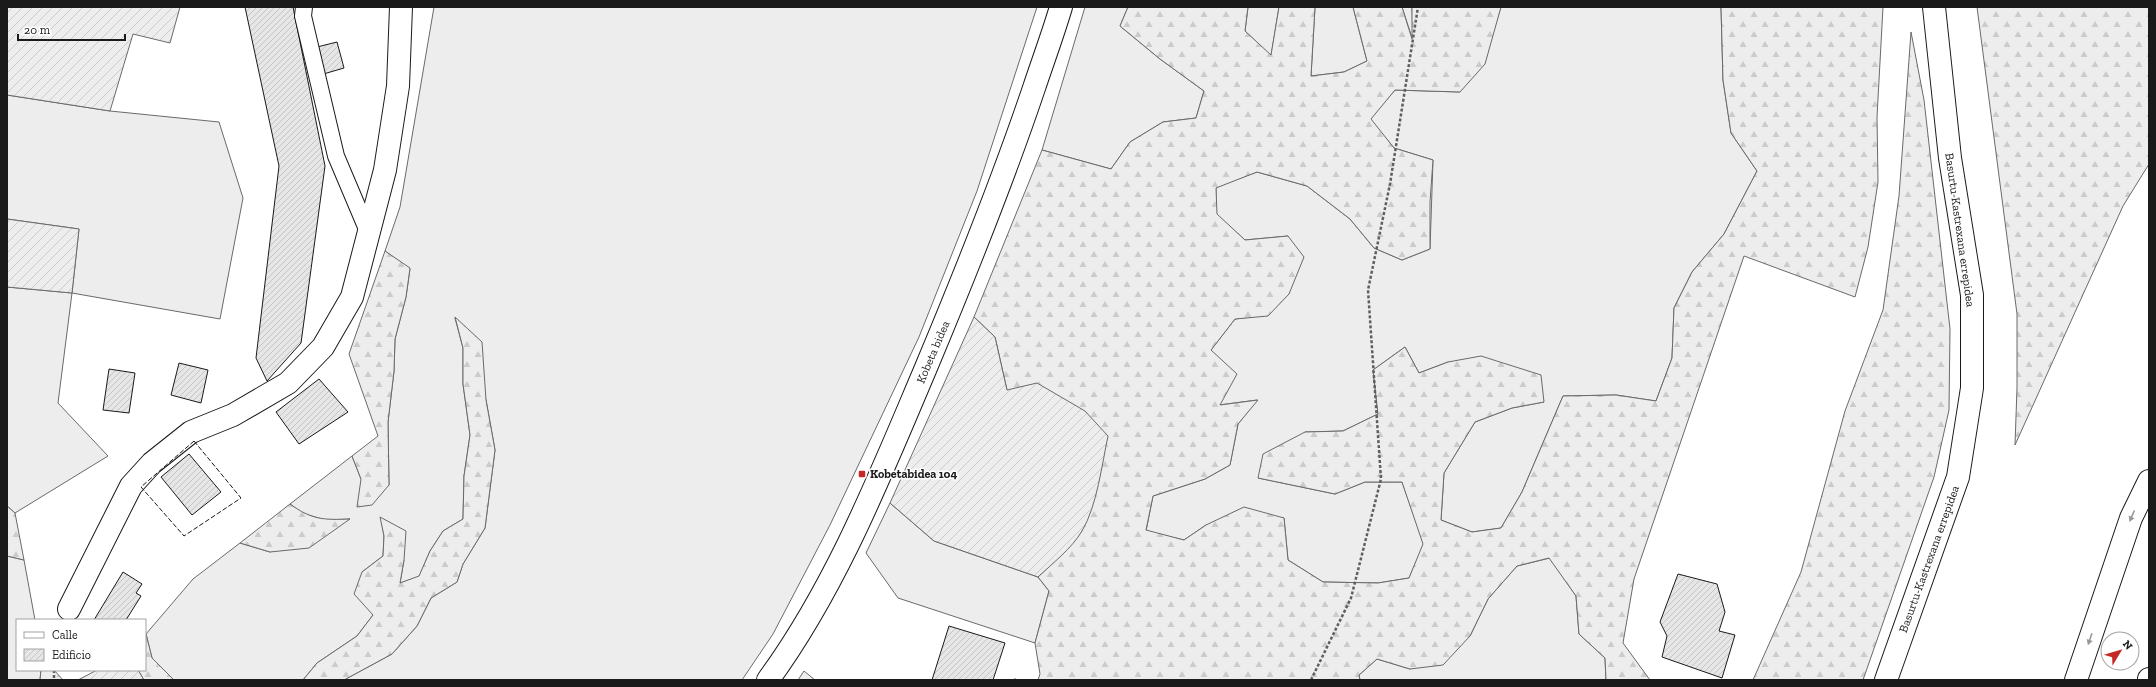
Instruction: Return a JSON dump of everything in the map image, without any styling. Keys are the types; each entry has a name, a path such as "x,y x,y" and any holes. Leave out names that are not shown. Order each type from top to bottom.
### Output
{"main road":[{"path":"69,609 131,486 152,463 191,432 233,415 288,383 323,347 352,297 385,170 398,86 401,7"},
{"name":"Kobeta bidea","path":"768,680 796,638 841,559 888,457 942,329 1012,155 1061,7"},
{"name":"Basurtu-Kastrexana errepidea","path":"1886,680 1958,477 1972,388 1972,295 1950,158 1934,7"},
{"path":"2076,680 2131,518 2149,481"}],"lane":[{"path":"304,7 303,16 336,156 369,234"}],"path":[{"path":"1311,680 1351,598 1381,479 1368,290 1390,184 1418,7"}],"shaded area":[{"path":"434,7 1037,7 977,191 919,337 830,525 773,634 742,680 344,680 392,654 417,626 431,598 457,582 463,564 485,528 495,450 486,400 455,318 463,348 463,384 470,435 464,476 463,519 443,531 430,551 419,577 400,583 404,560 381,518 384,536 383,556 362,572 373,615 357,636 317,663 303,680 174,680 152,658 146,634 193,579 240,543 270,552 350,519 325,520 302,513 290,504 352,456 361,479 389,485 388,422 394,371 395,339 406,297 410,269 385,251 400,207"},
{"path":"1085,7 1128,7 1120,26 1160,59 1204,91 1196,118 1163,122 1130,142 1111,169 1042,150"},
{"path":"1248,7 1279,7 1271,56 1245,31"},
{"path":"1315,7 1353,7 1367,61 1344,72 1311,76"},
{"path":"1402,7 1412,7 1413,41"},
{"path":"1501,7 1721,7 1723,80 1731,133 1757,171 1724,234 1692,272 1674,308 1672,358 1656,401 1616,395 1563,396 1522,492 1501,528 1472,532 1441,520 1444,473 1475,422 1512,408 1544,402 1448,362 1419,373 1405,347 1373,370 1378,414 1343,431 1305,432 1258,478 1335,494 1365,482 1402,482 1424,544 1409,578 1378,583 1323,582 1288,560 1284,518 1206,525 1184,540 1146,531 1153,496 1205,479 1230,465 1238,424 1257,400 1219,405 1211,350 1235,319 1268,315 1289,294 1288,236 1245,240 1216,214 1216,187 1257,172 1307,186 1350,219 1374,248 1402,260 1430,249 1433,160 1394,148 1370,119 1395,90 1460,92 1494,29"},
{"path":"7,95 110,111 219,122 243,198 220,319 72,293 79,229 7,219"},
{"path":"7,287 72,293 58,403 108,456 15,513 7,506"},
{"path":"890,503 934,541 1038,577 1049,591 1035,643 898,598 866,553"},
{"path":"7,556 24,560 35,619 16,619 16,671 41,671 40,680 7,680"},
{"path":"1550,558 1576,596 1579,634 1605,658 1606,680 1360,680 1359,675 1377,659 1410,669 1470,636 1488,599 1517,566"},
{"path":"804,671 815,680 798,680"}],"green space":[{"path":"7,7 180,7 170,43 133,34 110,111 7,95"},
{"path":"1128,7 1248,7 1245,31 1271,55 1279,7 1315,7 1311,76 1344,72 1367,61 1353,7 1402,7 1412,39 1412,7 1501,7 1485,64 1460,92 1395,90 1371,119 1394,148 1433,160 1430,202 1430,249 1402,260 1374,248 1350,219 1307,186 1257,172 1216,188 1217,214 1245,240 1288,236 1304,257 1289,294 1268,316 1235,319 1211,350 1237,374 1220,405 1258,400 1238,424 1230,465 1205,479 1153,496 1146,530 1184,540 1206,525 1244,507 1284,518 1288,560 1323,582 1378,583 1409,578 1423,544 1402,482 1365,482 1335,494 1258,478 1263,454 1305,432 1343,431 1378,414 1373,370 1405,347 1419,373 1448,362 1481,356 1541,375 1544,402 1512,408 1475,422 1444,473 1441,520 1472,532 1501,528 1522,492 1563,396 1616,395 1656,401 1672,358 1674,308 1692,272 1724,234 1757,171 1731,133 1723,80 1721,7 1883,7 1877,117 1878,182 1868,247 1855,297 1744,256 1634,579 1623,643 1650,680 1606,680 1605,658 1579,634 1576,596 1549,558 1517,566 1488,599 1470,636 1443,665 1410,669 1377,659 1359,675 1360,680 1038,680 1040,674 1035,643 1049,591 1038,577 1059,557 1082,531 1007,390 995,337 974,317 1042,150 1111,169 1130,142 1163,122 1196,118 1204,91 1160,59 1120,26"},
{"path":"1977,7 2149,7 2149,164 2123,206 2015,445 2017,314"},
{"path":"1911,32 1924,100 1950,329 1949,410 1934,477 1863,680 1753,680 1801,572 1845,411 1883,310 1899,196"},
{"path":"7,219 79,229 72,293 7,287"},
{"path":"385,251 410,268 406,297 395,339 394,371 388,422 389,485 372,505 357,507 361,479 352,456 378,436 349,354"},
{"path":"455,317 482,342 486,400 495,450 485,528 463,564 457,582 431,598 417,626 392,654 344,680 303,680 317,663 357,636 373,615 354,594 362,572 383,556 384,536 380,517 406,531 404,560 400,583 419,576 430,551 443,531 463,519 464,476 470,435 463,384 463,348"},
{"path":"974,317 995,337 1007,390 1037,383 1085,411 1108,436 1092,510 1087,521 1073,543 1038,577 934,541 890,503"},
{"path":"290,504 305,513 318,518 350,519 309,548 270,552 240,543"},
{"path":"7,506 15,513 24,560 7,556"},
{"path":"146,634 152,658 174,680 144,680 139,671 146,671"},
{"path":"41,671 55,671 63,680 40,680"},
{"path":"95,671 139,671 144,680 78,680"}],"building":[{"path":"245,7 293,7 325,166 301,343 267,381 256,358 279,166"},
{"path":"337,42 344,68 320,75 313,48"},
{"path":"179,363 208,370 201,403 171,395"},
{"path":"109,369 135,373 129,413 103,410"},
{"path":"319,379 348,412 299,444 276,412"},
{"path":"189,454 221,492 192,515 161,477"},
{"path":"123,572 142,584 136,593 141,596 127,619 95,619"},
{"path":"1678,574 1717,584 1725,612 1719,631 1735,635 1722,678 1662,657 1667,636 1660,622"},
{"path":"949,626 1005,643 993,680 932,680"}],"fence":[{"path":"194,441 241,498 184,536 141,487 194,441"}],"place":[{"name":"Kobetabidea 104","path":"862,474"}]}
